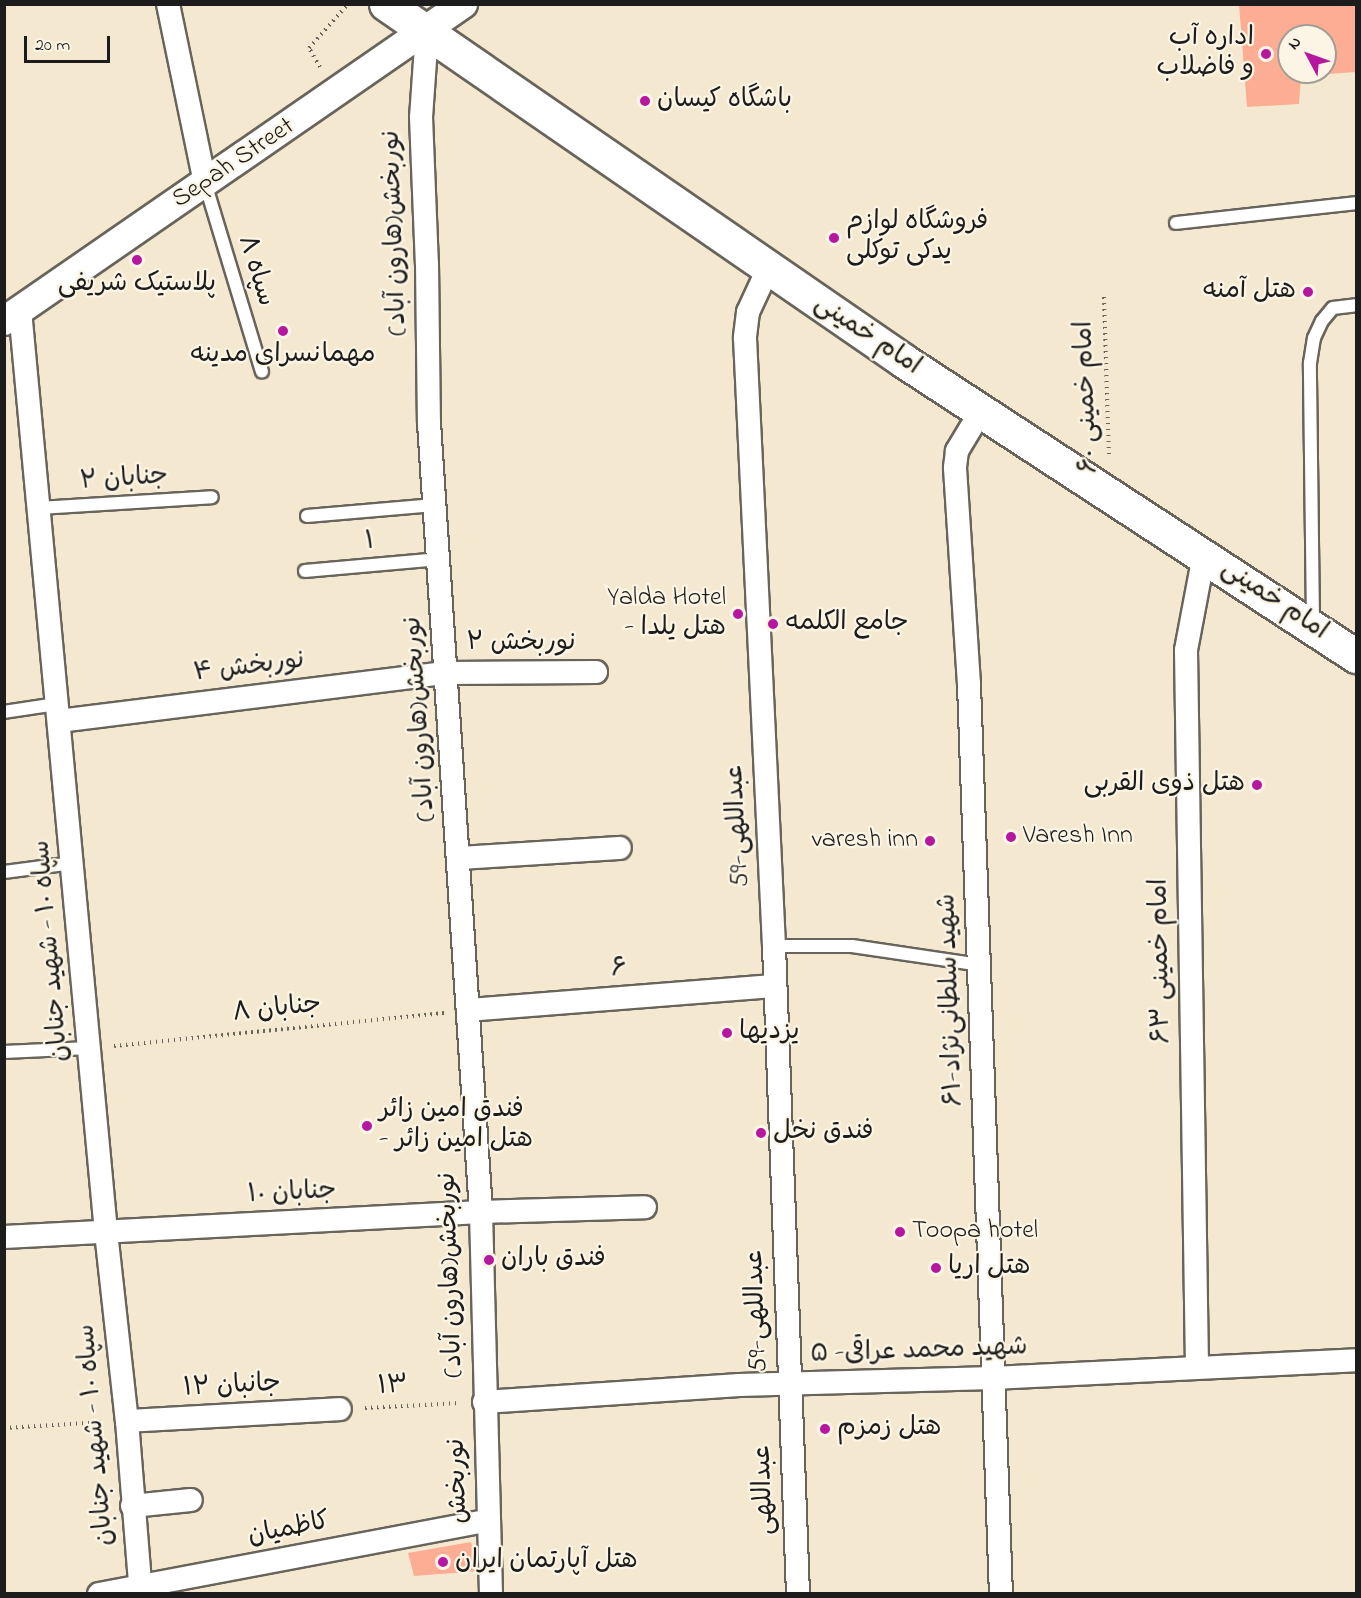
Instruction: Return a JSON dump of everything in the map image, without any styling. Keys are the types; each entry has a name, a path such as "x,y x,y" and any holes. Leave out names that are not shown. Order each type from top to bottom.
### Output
{"main road":[{"name":"امام خمینی","path":"386,4 768,269 1356,656"}],"street":[{"path":"168,4 205,183"},
{"name":"Sepah Street","path":"13,315 427,32 463,4"},
{"name":"نوربخش(هارون آباد)","path":"427,32 421,117 427,264 429,423 481,1212 484,1402"},
{"name":"عبداللهی-59","path":"768,269 748,312 745,338 774,946 789,1385"},
{"name":"سپاه ۱۰ - شهید جنابان","path":"13,315 39,508 106,1232 127,1421 140,1590"},
{"name":"شهید سلطانی‌نژاد-۶۱","path":"981,411 957,451 955,468 969,684 1001,1593"},
{"name":"امام خمینی ۶۳","path":"1197,1367 1186,650 1204,555"},
{"name":"نوربخش ۲","path":"447,673 596,672"},
{"name":"نوربخش ۴","path":"58,712 447,673"},
{"path":"459,858 620,848"},
{"name":"۶","path":"468,1010 775,987"},
{"name":"جنابان ۱۰","path":"4,1237 481,1212 645,1207"},
{"name":"شهید محمد عراقی- ۵","path":"484,1402 739,1385 993,1378 1356,1360"},
{"name":"عبداللهی","path":"789,1385 798,1593"},
{"name":"نوربخش","path":"484,1402 491,1593"},
{"name":"جانبان ۱۲","path":"127,1421 340,1409"},
{"path":"132,1506 190,1500"},
{"name":"کاظمیان","path":"99,1593 140,1590 489,1520"}],"lane":[{"name":"سپاه ۸","path":"205,183 262,372"},
{"path":"1176,223 1356,202"},
{"path":"1313,627 1310,363 1314,338 1322,321 1333,308 1356,306"},
{"name":"جنابان ۲","path":"39,508 212,497"},
{"path":"307,516 435,505"},
{"name":"۱","path":"305,571 439,559"},
{"path":"4,712 58,712"},
{"path":"4,872 72,863"},
{"path":"774,946 852,946 980,965"},
{"path":"4,1052 89,1048"}],"path":[{"path":"335,95 309,48 348,4"},
{"name":"امام خمینی ۶۰","path":"1104,297 1110,495"},
{"name":"جنابان ۸","path":"89,1048 468,1010"},
{"name":"۱۳","path":"340,1409 484,1402"},
{"path":"4,1428 127,1421"}],"building":[{"name":"اداره آب و فاضلاب","path":"1239,4 1356,4 1356,72 1337,73 1337,24 1277,24 1277,84 1300,84 1299,104 1247,107"},
{"name":"هتل آپارتمان ایران","path":"471,1542 479,1571 414,1576 408,1553"}],"place":[{"name":"اداره آب و فاضلاب","path":"1266,54"},
{"name":"باشگاه کیسان","path":"645,101"},
{"name":"فروشگاه لوازم یدکی توکلی","path":"834,238"},
{"name":"پلاستیک شریفی","path":"137,260"},
{"name":"هتل آمنه","path":"1308,292"},
{"name":"مهمانسرای مدینه","path":"283,331"},
{"name":"Yalda Hotel - هتل یلدا","path":"738,614"},
{"name":"جامع الکلمه","path":"773,624"},
{"name":"هتل ذوی القربی","path":"1257,785"},
{"name":"Varesh Inn","path":"1011,837"},
{"name":"varesh inn","path":"930,841"},
{"name":"یزدیها","path":"727,1033"},
{"name":"فندق امین زائر - هتل امین زائر","path":"367,1126"},
{"name":"فندق نخل","path":"761,1133"},
{"name":"Toopa hotel","path":"900,1232"},
{"name":"فندق باران","path":"489,1260"},
{"name":"هتل اریا","path":"936,1268"},
{"name":"هتل زمزم","path":"825,1429"},
{"name":"هتل آپارتمان ایران","path":"443,1562"}]}
